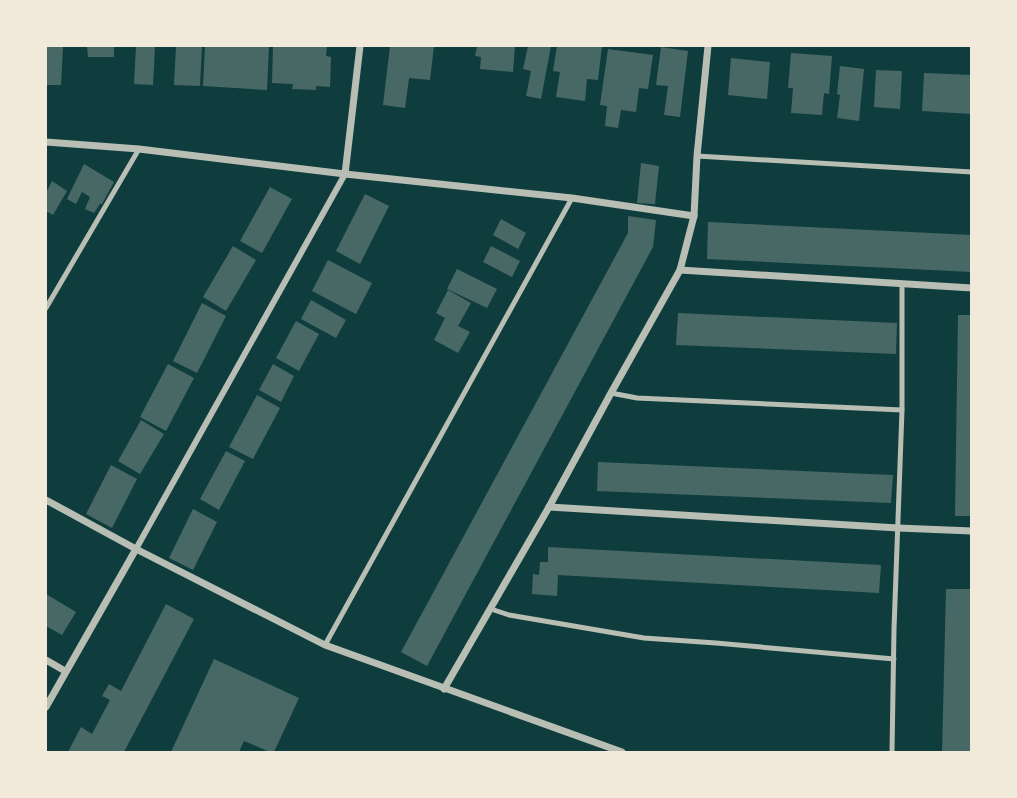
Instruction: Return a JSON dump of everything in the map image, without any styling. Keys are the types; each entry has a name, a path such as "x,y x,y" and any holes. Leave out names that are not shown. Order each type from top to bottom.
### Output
{"street":[{"path":"46,707 345,174 360,46"},
{"path":"444,689 680,271 694,216 708,46"},
{"path":"46,142 139,149 572,198 694,216"},
{"path":"680,271 971,288"},
{"path":"46,500 325,645 622,752"},
{"path":"549,507 971,531"},
{"path":"46,660 65,671"}],"lane":[{"path":"46,308 139,149"},
{"path":"697,156 971,172"},
{"path":"325,645 572,198"},
{"path":"892,752 902,410 902,284"},
{"path":"611,393 637,398 902,410"},
{"path":"491,608 509,615 644,638 894,659"}],"building":[{"path":"46,46 63,46 61,85 46,85"},
{"path":"87,46 114,46 114,57 88,57"},
{"path":"136,46 155,46 153,85 134,84"},
{"path":"176,46 202,46 200,86 174,85"},
{"path":"205,46 269,46 267,90 203,86"},
{"path":"273,46 327,46 326,56 331,57 330,87 316,86 316,90 292,89 293,84 272,83"},
{"path":"390,46 434,46 430,80 409,78 405,108 383,105"},
{"path":"477,46 515,46 513,72 480,69 481,57 475,56"},
{"path":"528,46 551,46 541,99 526,96 531,71 523,69"},
{"path":"557,46 602,46 598,80 587,79 585,101 556,97 560,72 553,71"},
{"path":"661,47 688,51 680,117 664,115 668,86 656,85"},
{"path":"608,49 653,55 648,89 639,88 636,112 621,110 618,128 605,126 607,106 600,105"},
{"path":"791,53 832,56 829,94 824,93 822,115 791,113 793,88 788,88"},
{"path":"731,58 770,62 767,99 728,95"},
{"path":"840,66 864,69 859,121 837,118"},
{"path":"876,70 902,71 900,109 874,107"},
{"path":"924,73 972,75 972,114 922,111"},
{"path":"641,163 659,166 655,204 637,203"},
{"path":"84,164 114,182 94,213 85,209 90,197 82,192 76,204 67,199"},
{"path":"52,181 67,191 53,215 46,211 46,193"},
{"path":"270,187 292,199 262,253 240,241"},
{"path":"365,194 389,206 360,264 336,251"},
{"path":"628,216 656,220 653,247 427,666 401,652 628,233"},
{"path":"501,219 526,233 518,249 493,235"},
{"path":"708,222 972,235 972,272 707,259"},
{"path":"233,246 256,260 226,311 203,297"},
{"path":"491,246 520,261 512,277 483,262"},
{"path":"328,260 372,283 356,314 312,291"},
{"path":"457,269 497,289 487,308 447,289"},
{"path":"448,290 471,303 458,326 470,332 458,353 434,340 445,318 436,313"},
{"path":"311,300 346,320 336,338 301,319"},
{"path":"202,303 226,316 197,373 173,361"},
{"path":"678,313 897,323 896,354 676,345"},
{"path":"958,315 972,315 972,516 955,516"},
{"path":"296,321 319,334 299,371 276,358"},
{"path":"168,364 194,378 166,431 140,417"},
{"path":"273,364 294,376 281,402 259,390"},
{"path":"257,395 280,408 253,459 229,447"},
{"path":"141,420 164,434 140,474 118,461"},
{"path":"226,451 245,461 219,510 200,499"},
{"path":"598,462 893,475 891,503 597,491"},
{"path":"111,465 137,479 112,528 86,514"},
{"path":"193,509 217,522 193,570 169,558"},
{"path":"548,547 881,565 879,593 558,575 557,596 532,594 533,574 539,575 540,562 548,562"},
{"path":"946,589 972,589 972,752 942,752"},
{"path":"46,594 76,612 62,635 46,626"},
{"path":"166,604 194,619 124,752 68,752 81,727 92,734 110,700 102,696 109,684 121,691"},
{"path":"214,659 299,698 274,752 244,741 239,752 171,752"}]}
